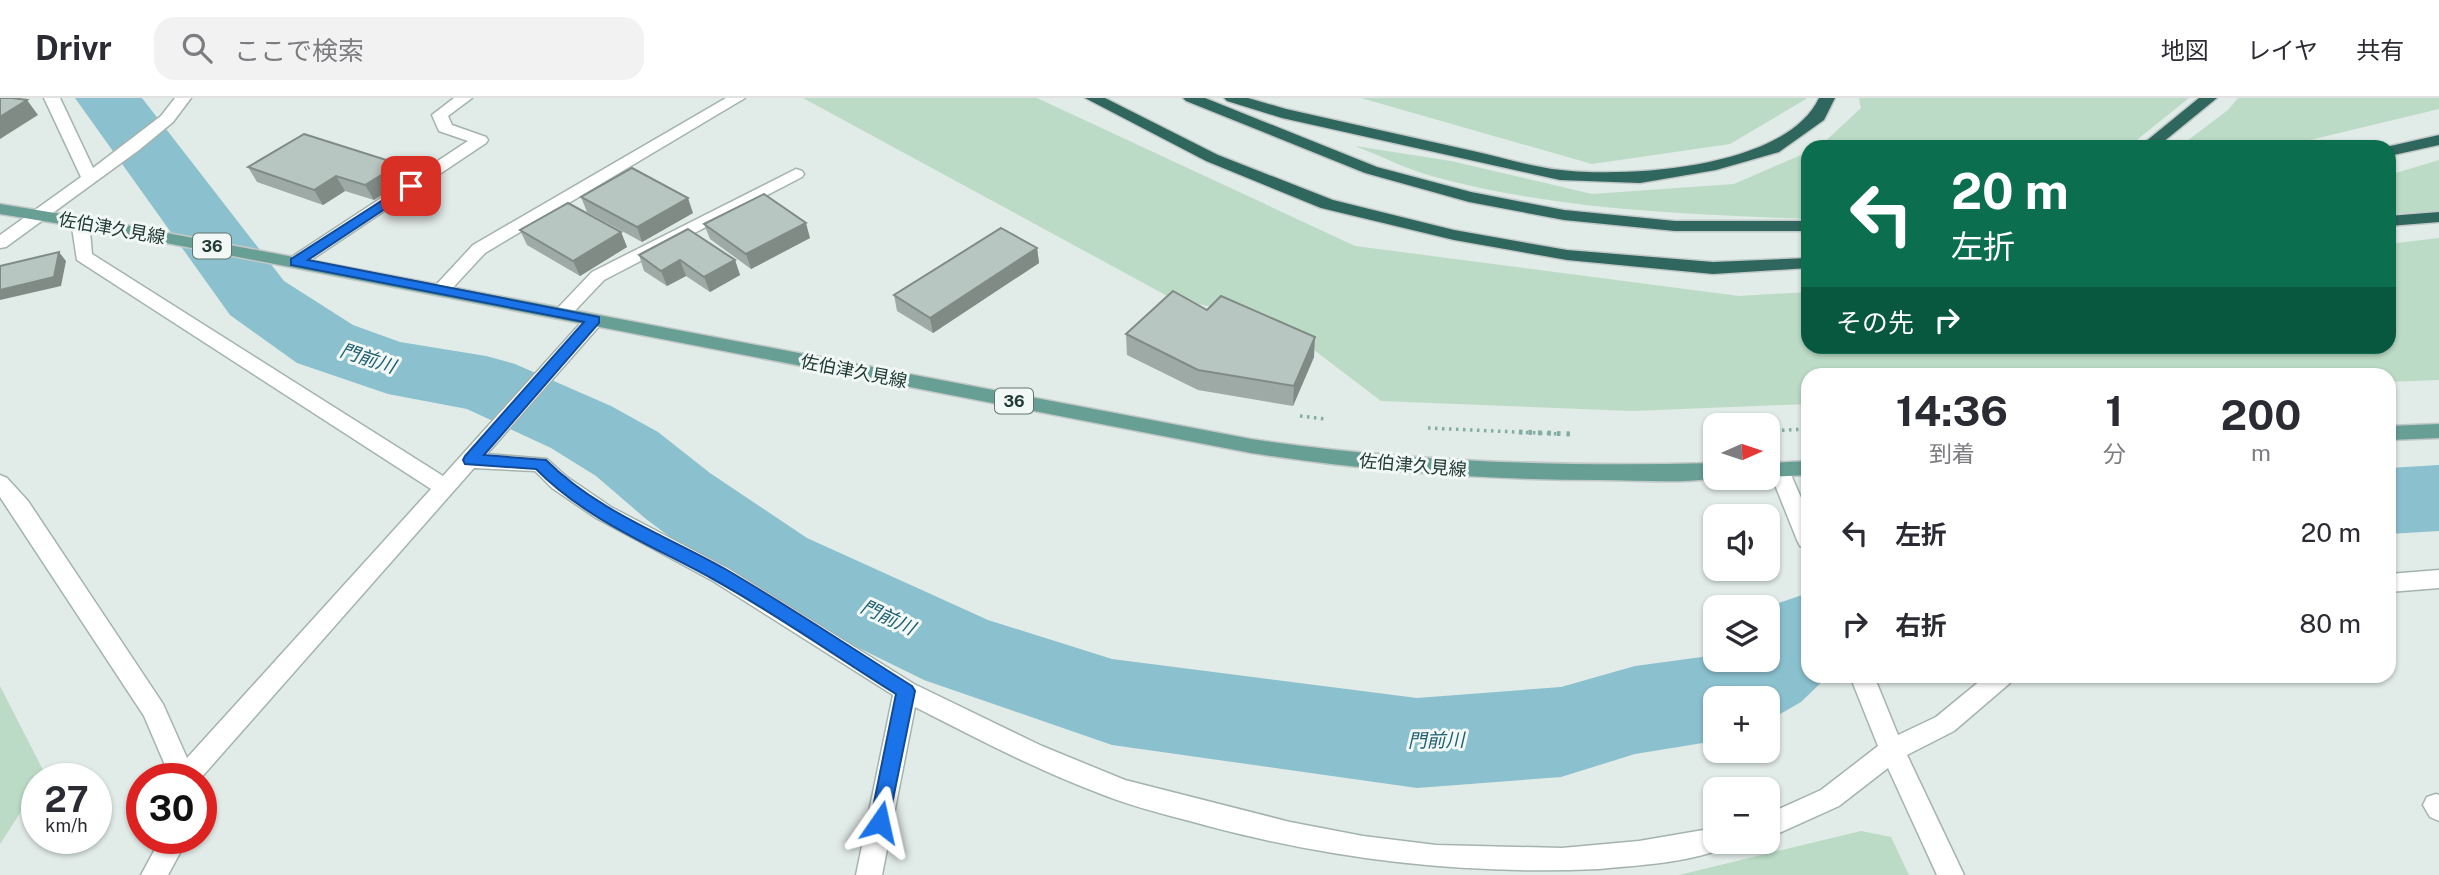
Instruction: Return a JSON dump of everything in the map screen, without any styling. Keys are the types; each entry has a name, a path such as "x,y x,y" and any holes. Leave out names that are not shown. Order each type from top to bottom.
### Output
{"highway":[{"path":"1093,98 1212,158 1327,204 1454,235 1567,255 1713,268 1801,271"},
{"path":"1191,98 1371,170 1469,197 1564,215 1675,226 1801,226"},
{"path":"1232,98 1282,113 1560,175 1640,178 1716,165 1773,149 1818,117 1827,98"},
{"path":"2156,140 2209,98"},
{"path":"2396,149 2439,140"},
{"path":"2396,220 2439,217"},
{"path":"1713,268 1801,262"}],"main road":[{"name":"佐伯津久見線","path":"0,209 80,221 1184,435 1275,450 1363,461 1483,470 1561,473 1703,471"},
{"path":"2396,433 2439,431"},
{"path":"1780,471 1801,469"}],"street":[{"path":"52,98 90,178"},
{"path":"0,243 133,147 167,120 183,98"},
{"path":"296,262 480,141 445,128 440,115 464,98"},
{"path":"441,290 479,249 737,98"},
{"path":"561,314 598,276 796,174"},
{"path":"80,221 83,256 446,488"},
{"path":"198,763 593,321"},
{"path":"475,455 540,464 559,483 605,515 720,574 906,691 1045,759 1113,788 1279,832 1512,868 1703,842"},
{"path":"1780,480 1801,525"},
{"path":"0,483 20,507 154,711 177,763"},
{"path":"2396,582 2439,579"},
{"path":"1865,683 1891,748 1951,875"},
{"path":"1780,821 1830,798 1891,748 1945,724 1994,683"},
{"path":"869,875 906,691"},
{"path":"153,875 166,854"}],"path":[{"path":"1295,415 1337,420"},
{"path":"1419,428 1583,435"},
{"path":"1780,430 1801,429"}],"green space":[{"path":"803,98 1037,98 1355,246 1739,296 1801,292 1801,354 2396,354 2396,243 2439,238 2439,380 2396,382 2396,368 1801,368 1801,404 1633,411 1381,401 1276,321 1171,298"},
{"path":"1361,98 1806,99 1730,144 1592,164"},
{"path":"1859,98 2189,98 2137,140 1827,140 1861,108"},
{"path":"2238,98 2439,98 2439,109 2310,140 2188,140 2228,110"},
{"path":"1355,146 1451,161 1592,194 1734,184 1801,155 1801,219 1667,212 1527,197 1481,188 1405,167"},
{"path":"2439,160 2439,211 2396,214 2396,173"},
{"path":"0,686 39,763 21,763 21,812 0,844"},
{"path":"1861,831 1891,837 1909,875 1679,875 1766,854 1780,854 1780,851"}],"building":[{"path":"0,98 12,98 27,100 0,117"},
{"path":"304,134 399,164 365,185 336,176 314,190 248,167"},
{"path":"632,168 688,198 637,227 581,197"},
{"path":"764,194 806,223 746,254 704,224"},
{"path":"568,203 621,232 573,261 520,230"},
{"path":"1001,228 1037,248 930,318 894,295"},
{"path":"688,229 735,260 704,277 680,260 661,271 639,255"},
{"path":"59,252 54,277 0,290 0,266"},
{"path":"1173,291 1207,310 1221,296 1315,337 1294,386 1198,370 1126,334"}],"waterway":[{"name":"門前川","path":"108,98 257,298 325,344 388,367 486,384 581,427 627,454 678,496 774,564 959,651 1112,702 1417,743 1561,732 1635,710 1717,698 1765,673 1801,640"},
{"name":"門前川","path":"2396,501 2439,498"}],"route":[{"path":"411,186 296,262 594,320 471,460 540,464 559,483 605,515 720,574 906,691 880,822"}]}
